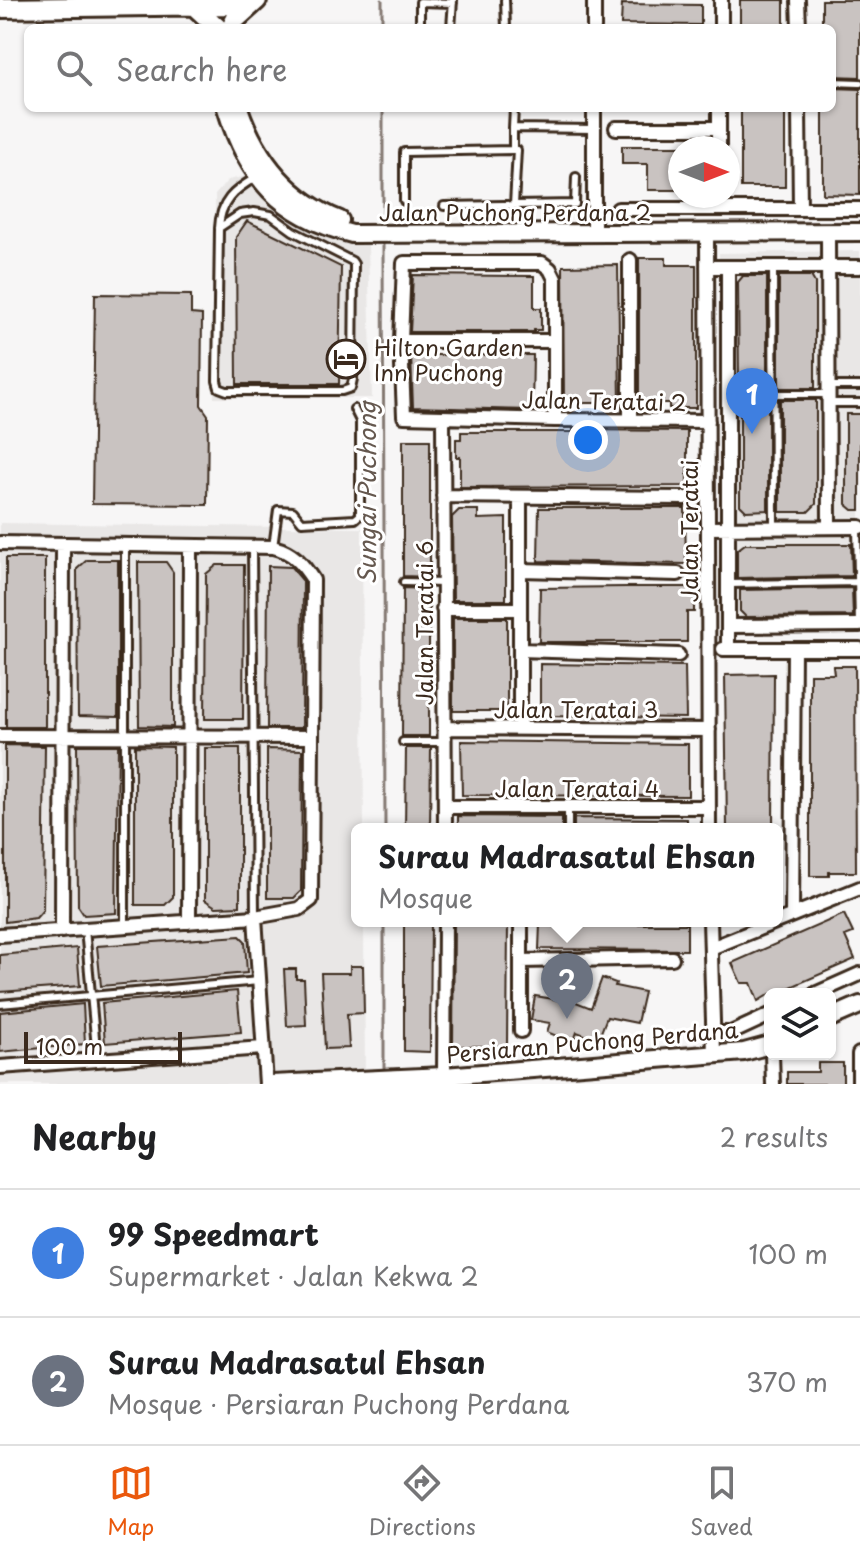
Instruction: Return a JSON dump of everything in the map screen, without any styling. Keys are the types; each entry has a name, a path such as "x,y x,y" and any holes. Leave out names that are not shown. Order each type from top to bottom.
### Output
{"main road":[{"path":"0,8 255,0"},
{"path":"233,24 255,0"},
{"path":"192,4 214,24"}],"street":[{"path":"594,0 594,24"},
{"path":"721,0 721,24"},
{"path":"798,0 799,24"},
{"path":"219,24 224,2"},
{"path":"224,2 230,24"},
{"name":"Jalan Puchong Perdana 2","path":"227,112 236,137 278,198 303,216 352,234 860,232"},
{"name":"Jalan Puchong Perdana 2","path":"240,112 263,173"},
{"path":"594,112 594,232"},
{"path":"719,112 719,136"},
{"path":"799,112 800,209"},
{"path":"616,128 719,128"},
{"path":"740,204 800,209 860,209"},
{"path":"618,209 668,206"},
{"name":"Jalan Teratai","path":"707,233 709,823"},
{"path":"828,234 829,527"},
{"path":"630,260 630,420"},
{"path":"555,341 401,341 404,263 542,263 550,269 555,279 555,341 555,420"},
{"path":"707,267 860,267"},
{"path":"728,267 728,649"},
{"name":"Jalan Teratai 2","path":"401,341 404,416 708,421"},
{"name":"Jalan Teratai 6","path":"443,417 445,823"},
{"path":"443,496 685,498"},
{"path":"520,497 520,728"},
{"path":"708,528 858,527"},
{"path":"0,543 273,547 288,551 304,565 313,580 311,900 299,909 255,917 0,935"},
{"path":"62,931 63,545"},
{"path":"189,922 190,548"},
{"path":"520,570 678,574"},
{"path":"443,609 520,609"},
{"path":"728,626 859,625"},
{"path":"709,649 860,649"},
{"path":"792,915 794,649"},
{"path":"520,650 678,655"},
{"name":"Jalan Teratai 3","path":"444,728 709,730"},
{"path":"0,736 312,737"},
{"name":"Jalan Teratai 4","path":"445,807 709,807"},
{"path":"783,919 860,888"},
{"path":"255,917 266,1084"},
{"path":"444,1076 445,927"},
{"path":"521,927 521,1031"},
{"path":"710,927 714,1054"},
{"path":"711,948 763,927"},
{"path":"521,961 672,958"},
{"path":"828,988 860,974"},
{"path":"836,1015 860,1005"},
{"path":"714,1033 731,1033 764,1018"},
{"name":"Persiaran Puchong Perdana","path":"272,1084 444,1076 744,1052 764,1047"},
{"path":"0,1067 263,1048"},
{"path":"859,1054 859,1084"},
{"path":"772,1060 773,1084"}],"lane":[{"path":"505,0 506,24"},
{"path":"420,24 420,2 453,2 451,24"},
{"path":"836,82 860,83"},
{"path":"513,150 514,112"},
{"path":"513,128 594,129"},
{"path":"404,201 404,152 517,150 514,205"},
{"path":"219,228 240,214 254,212 271,215 293,231 352,261 351,388 342,391 227,391 219,388 217,381 219,228 220,216 233,191 263,173"},
{"path":"444,206 575,204 576,177"},
{"path":"773,267 774,528"},
{"path":"729,394 829,394 860,386"},
{"path":"829,394 860,403"},
{"path":"273,547 278,510 293,511 302,522 355,519 360,515 360,421 354,409"},
{"path":"858,527 859,625"},
{"path":"125,546 125,926"},
{"path":"252,548 255,917"},
{"path":"404,582 443,583"},
{"path":"729,584 859,582"},
{"path":"403,742 444,742"},
{"path":"568,807 568,823"},
{"path":"85,929 97,1059"},
{"path":"0,1004 259,981"}],"shaded area":[{"path":"246,176 267,195 333,236 368,245 372,398 214,398 215,195 228,180"},
{"path":"860,251 860,634 719,635 719,253"},
{"path":"0,523 362,528 364,823 351,823 351,927 364,927 365,1084 0,1084"}],"building":[{"path":"740,0 784,0 784,24 740,24"},
{"path":"822,0 860,0 860,77 836,76 836,24 822,24"},
{"path":"622,4 701,5 701,24 621,24"},
{"path":"836,88 860,89 860,195 823,194 823,112 836,112"},
{"path":"741,112 785,112 785,187 741,187"},
{"path":"622,146 668,146 668,190 648,190 648,164 622,164"},
{"path":"247,221 341,267 339,384 237,384 236,237"},
{"path":"639,258 666,258 666,265 696,265 696,408 669,408 669,403 639,403"},
{"path":"618,265 620,403 564,403 563,266"},
{"path":"413,275 534,276 534,308 541,308 541,330 410,332"},
{"path":"743,276 767,276 767,388 739,388 738,282"},
{"path":"779,276 811,276 815,283 815,388 779,388"},
{"path":"95,294 191,295 191,314 202,315 201,405 208,415 207,505 92,504"},
{"path":"411,355 533,355 532,410 413,407"},
{"path":"740,400 768,400 768,510 746,511 740,505"},
{"path":"780,400 816,400 816,504 808,512 780,512"},
{"path":"846,414 860,414 860,510 853,510 846,504"},
{"path":"687,431 687,486 460,487 460,457 456,457 456,439 461,439 461,432"},
{"path":"403,440 430,440 430,577 403,576"},
{"path":"539,508 685,508 686,564 538,561"},
{"path":"459,510 478,510 478,519 506,518 506,600 453,600 452,517"},
{"path":"745,544 851,544 852,576 737,578 737,550"},
{"path":"6,558 45,558 45,727 6,727"},
{"path":"87,560 118,560 118,717 78,716 77,569"},
{"path":"138,562 166,562 173,572 173,727 139,726"},
{"path":"217,565 244,565 243,719 205,719 206,574"},
{"path":"268,566 291,567 303,581 302,728 267,728"},
{"path":"694,587 694,612 687,612 687,642 539,642 540,588"},
{"path":"403,588 429,589 429,736 402,736"},
{"path":"852,588 853,616 746,617 740,611 740,590"},
{"path":"453,618 507,618 507,711 453,711"},
{"path":"540,664 685,666 686,718 540,716"},
{"path":"833,666 855,666 856,872 810,876 810,674 834,674"},
{"path":"774,674 773,823 727,823 725,675"},
{"path":"461,741 688,744 688,796 462,795"},
{"path":"5,745 45,746 43,910 36,918 5,922"},
{"path":"77,745 118,745 116,913 84,915 78,906"},
{"path":"135,746 173,747 173,897 165,905 135,905"},
{"path":"205,748 240,748 240,906 216,907 205,900"},
{"path":"406,748 431,748 430,823 405,823"},
{"path":"267,749 302,750 301,891 294,898 267,898"},
{"path":"458,816 562,817 562,823 458,823"},
{"path":"574,818 687,819 687,823 574,823"},
{"path":"844,914 853,933 845,936 855,959 789,988 764,988 764,998 758,1001 751,983 741,983 732,963"},
{"path":"404,927 431,927 430,1052 404,1051"},
{"path":"454,927 508,927 507,1046 453,1046"},
{"path":"540,927 687,927 687,950 539,949"},
{"path":"240,936 245,941 247,973 101,986 97,946"},
{"path":"77,948 80,986 0,992 0,955"},
{"path":"350,966 363,966 364,1013 347,1014 349,1048 325,1049 321,973 350,973"},
{"path":"284,969 296,969 296,979 304,979 306,1025 287,1026"},
{"path":"602,978 616,983 615,986 644,992 637,1023 607,1017 598,1040 577,1032 573,1043 547,1032 550,1023 531,1020 535,996 560,1000 561,996 591,1008"},
{"path":"237,991 241,1032 105,1043 102,1003"},
{"path":"83,1004 85,1044 0,1052 0,1012"},
{"path":"818,1063 843,1063 843,1084 787,1084 787,1072 818,1072"}],"waterway":[{"name":"Sungai Puchong","path":"382,0 382,24"},
{"name":"Sungai Puchong","path":"383,112 383,229"},
{"name":"Sungai Puchong","path":"383,241 385,823"},
{"name":"Sungai Puchong","path":"384,927 384,1072"}],"place":[{"name":"Hilton Garden Inn Puchong","path":"346,359"},
{"name":"99 Speedmart","path":"752,434"},
{"name":"Surau Madrasatul Ehsan","path":"567,1019"}]}
